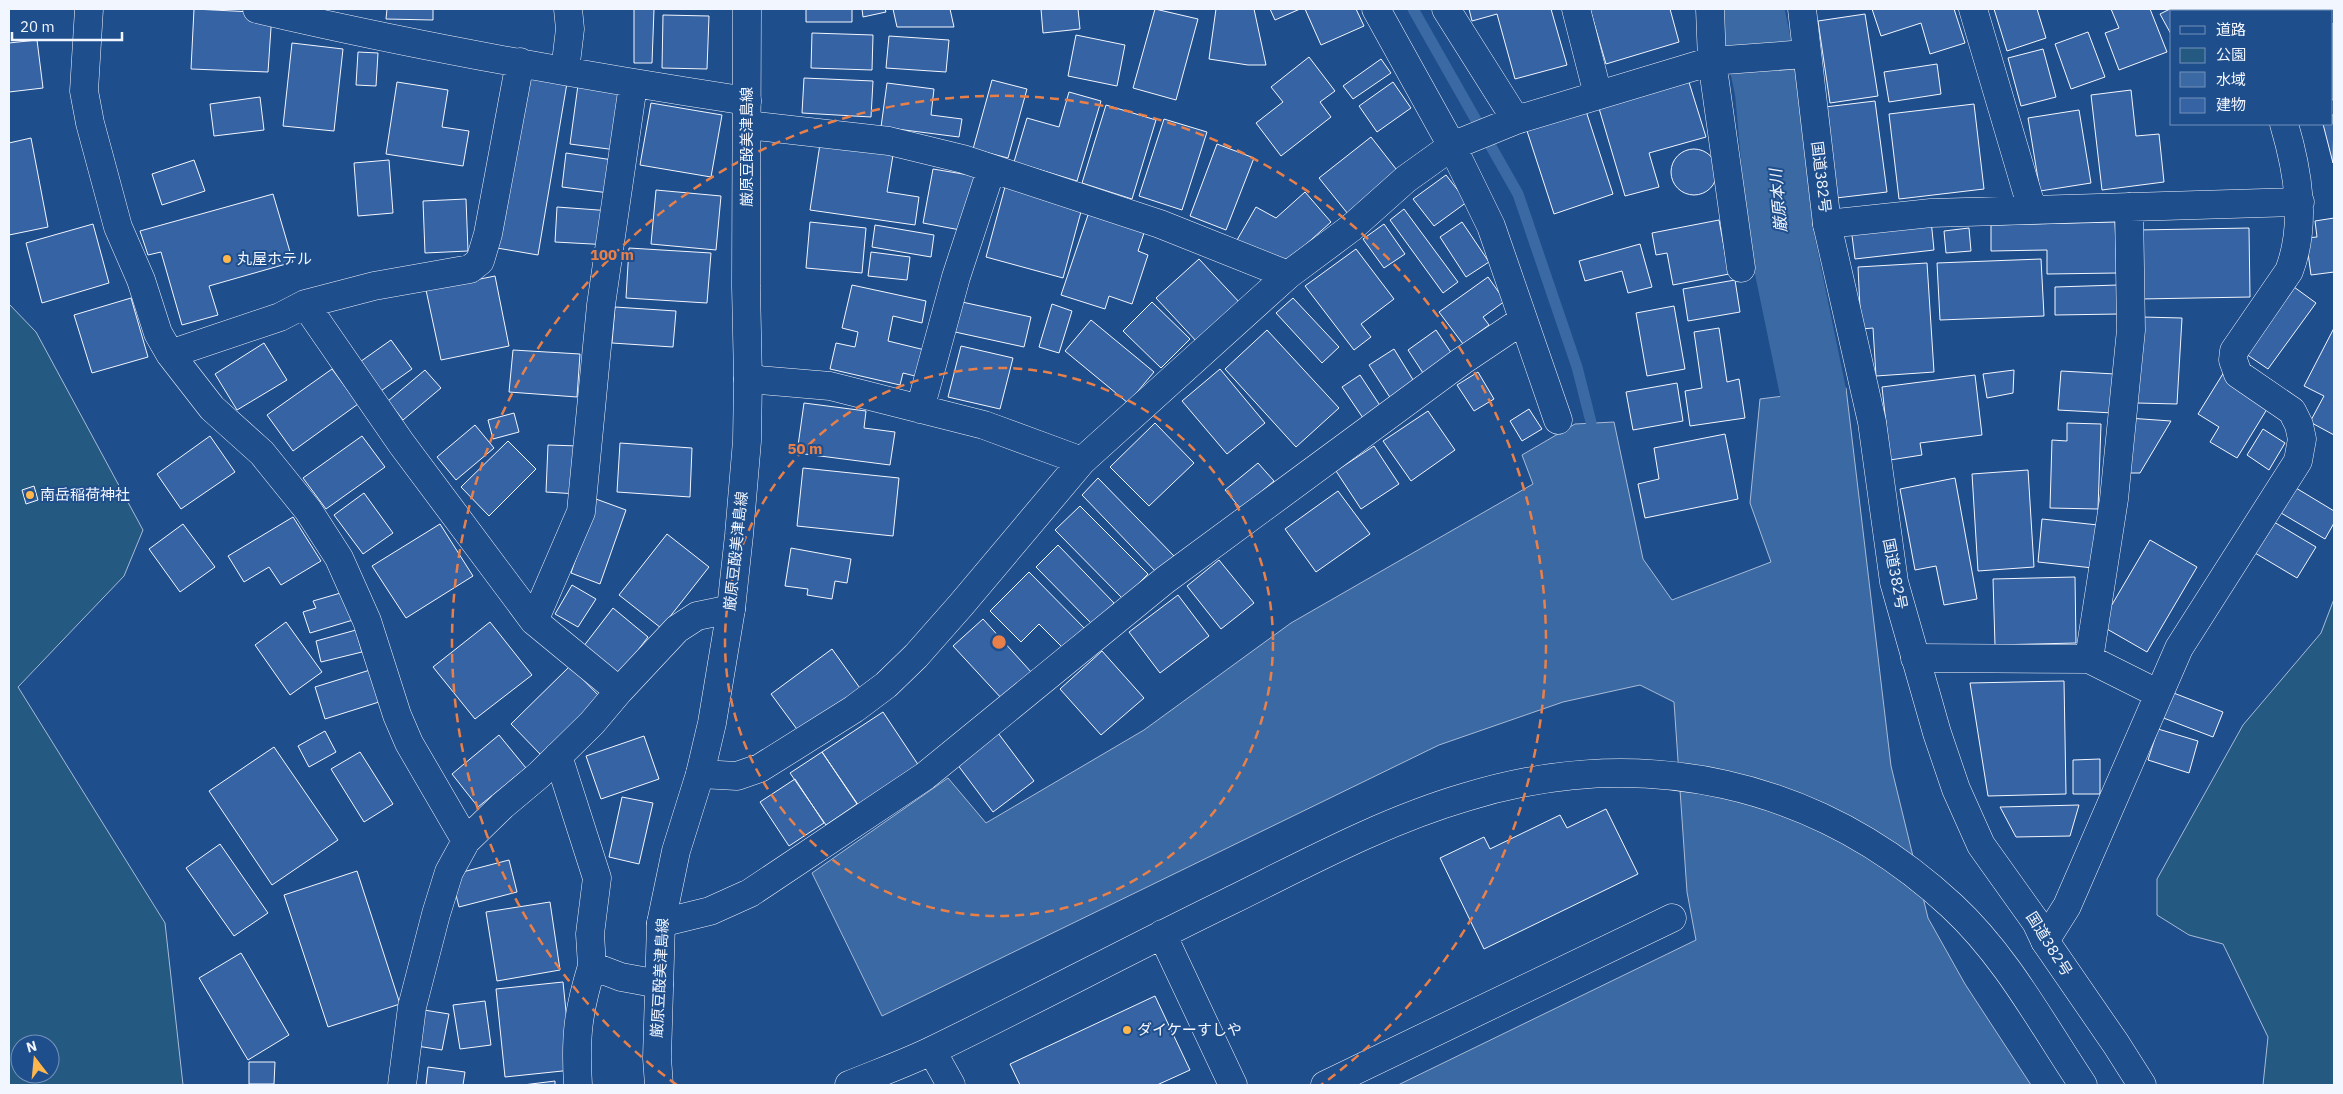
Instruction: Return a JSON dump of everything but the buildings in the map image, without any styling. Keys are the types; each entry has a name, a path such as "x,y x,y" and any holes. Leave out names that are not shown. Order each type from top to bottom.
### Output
{"main road":[{"path":"89,9 84,91 90,123 118,226 141,280 158,333 170,354 212,408 262,453 308,510 339,558 367,621 397,715 410,742 466,840"},
{"path":"257,9 360,33 565,71 747,113 889,141 963,159 991,170 1160,224 1288,275"},
{"path":"565,71 570,29 568,9"},
{"name":"厳原豆酘美津島線","path":"659,1085 657,1058 661,923 676,850 700,774 712,723 731,609 741,516 748,379 746,286 747,9"},
{"path":"1376,9 1461,143 1558,420"},
{"path":"1446,9 1510,123"},
{"path":"1576,9 1598,95"},
{"path":"1710,9 1720,60 1742,268"},
{"path":"1973,9 2032,209"},
{"name":"国道382号","path":"1806,10 1798,54 1827,224 1872,422 1894,582 1937,733 1956,788 1981,844 2036,922 2045,941 2142,1085"},
{"path":"700,774 737,776 760,768 854,709 886,685 916,656 961,605 1082,461 1288,275 1351,228 1406,179 1461,143 1510,123 1598,95 1720,60 1798,54"},
{"path":"170,354 280,317 305,304 374,286 470,269 480,261 488,234 520,62"},
{"path":"534,621 580,512 601,305 632,92"},
{"path":"2045,941 2067,906 2179,648 2298,461 2302,439 2299,425 2292,411 2238,374 2233,360 2234,351 2289,271 2294,257 2300,202 2284,125"},
{"path":"920,408 956,277 991,170"},
{"path":"1827,224 1931,214 2032,209 2300,202"},
{"path":"2090,659 2114,499 2131,330 2129,207"},
{"path":"305,304 401,443 534,621 619,691"},
{"path":"661,923 710,911 750,893 925,776 1164,580 1462,361 1524,320"},
{"path":"748,379 830,386 920,408 984,425 1082,461"},
{"path":"402,1085 412,1007 427,948 449,872 466,840 502,806 539,776 592,723 677,628 696,616 731,609"},
{"path":"1915,658 2090,659 2159,694"},
{"path":"558,756 597,878 590,934 592,966 581,1002 576,1044 578,1085"},
{"path":"849,1085 932,1051 1162,934 1395,822 1465,797 1514,784 1555,777 1621,773 1669,774 1730,785 1782,800 1832,822 1879,849 1954,907 1982,937 2007,969 2083,1085"},
{"path":"1325,1085 1672,918"},
{"path":"1162,934 1233,1085"},
{"path":"592,966 621,977 659,984"},
{"path":"932,1051 950,1085"}],"green space":[{"path":"9,304 36,332 143,530 124,576 18,687 165,923 183,1085 9,1085"},
{"path":"2334,599 2334,1085 2263,1085 2268,1037 2223,944 2189,935 2157,915 2157,879 2243,725 2321,633"}],"water":[{"path":"1846,388 1891,766 1928,918 1965,984 2031,1085 1398,1085 1696,940 1687,892 1674,702 1640,685 1563,702 1439,745 882,1016 812,873 948,778 986,823 1144,730 1291,623 1533,484 1522,455 1575,424 1614,422 1643,559 1672,600 1771,562 1750,503 1760,399"}],"waterway":[{"path":"1413,9 1518,194 1577,367 1591,422"},
{"name":"厳原本川","path":"1751,9 1768,92 1781,237 1813,392"}],"place":[{"name":"丸屋ホテル","path":"227,259"},
{"name":"南岳稲荷神社","path":"30,495"},
{"name":"ダイケーすしや","path":"1127,1030"}]}
